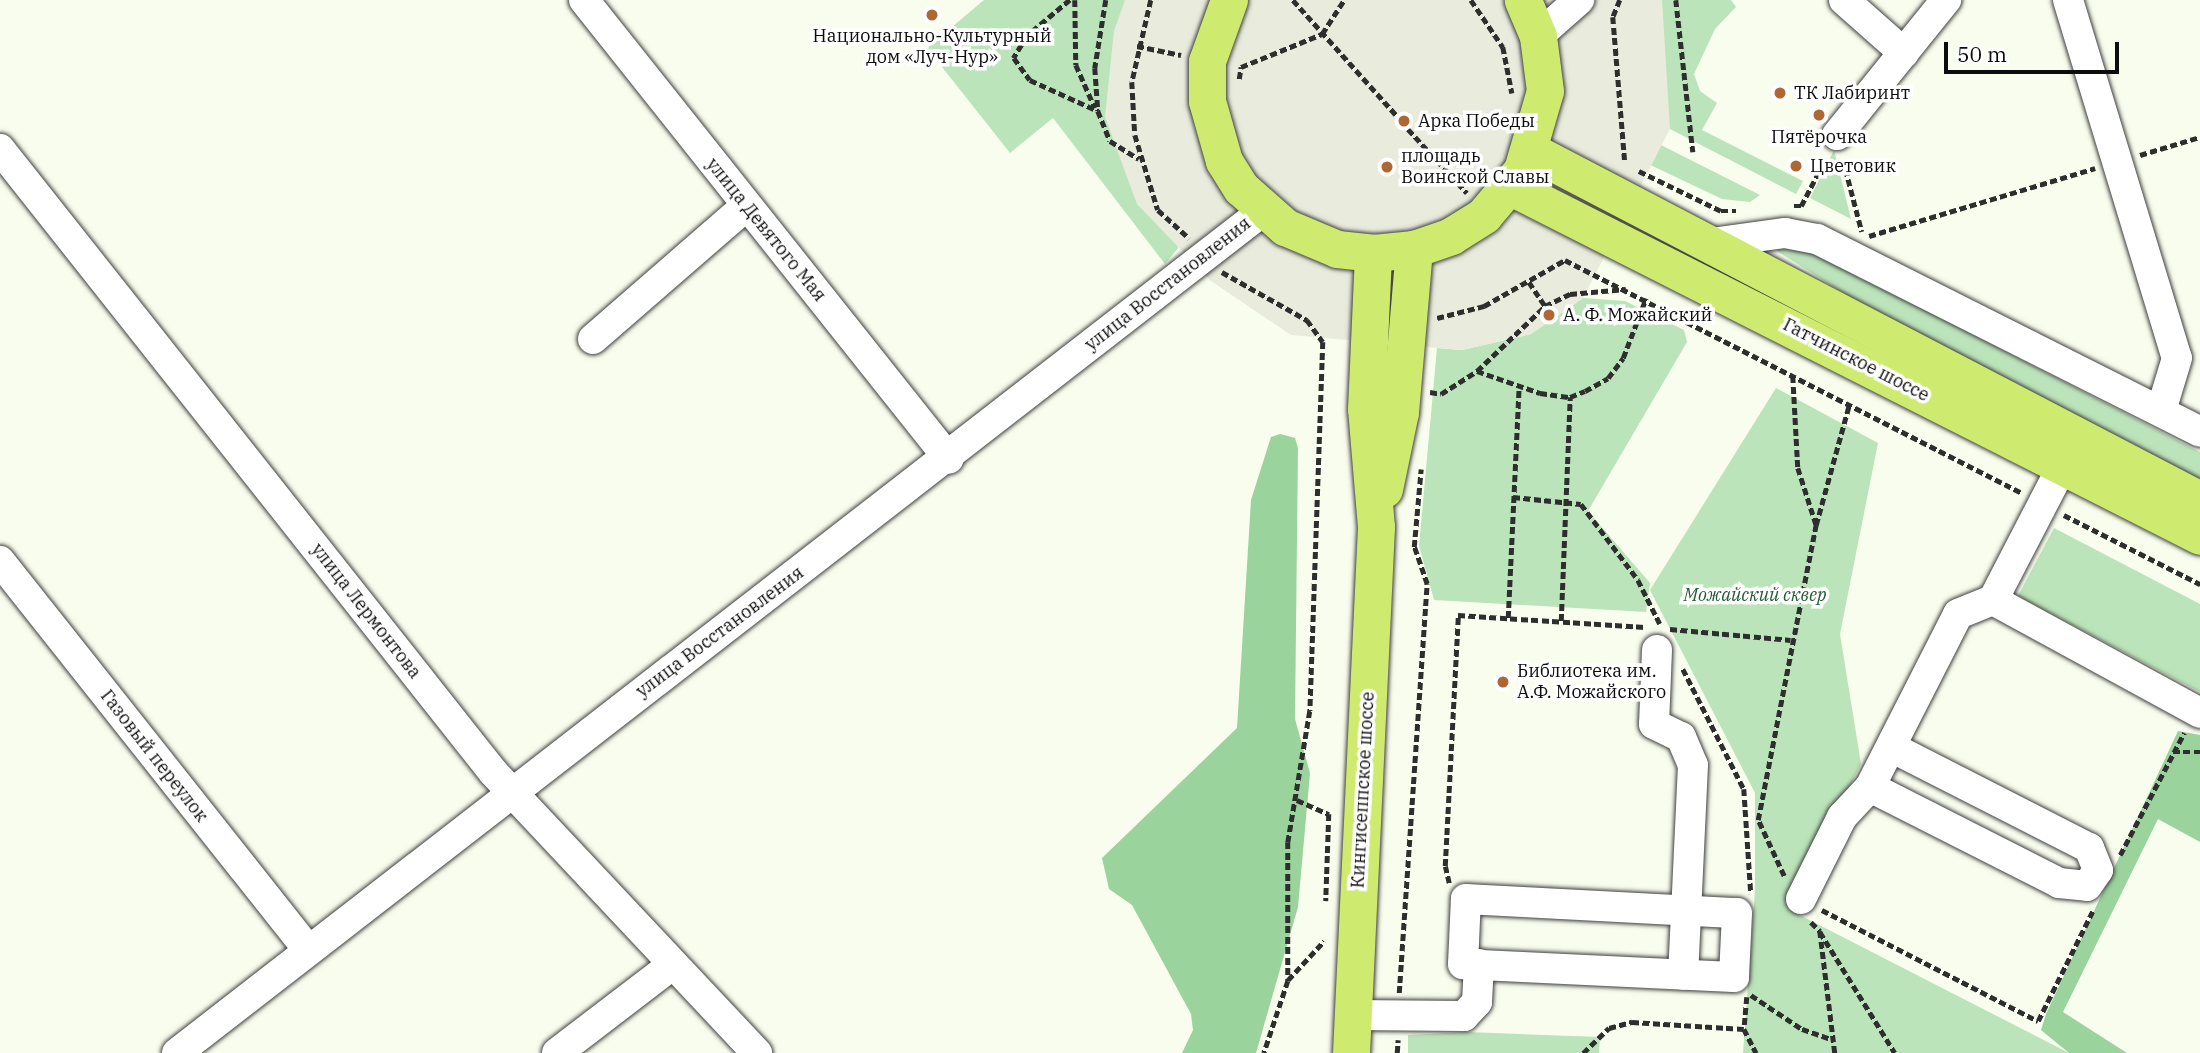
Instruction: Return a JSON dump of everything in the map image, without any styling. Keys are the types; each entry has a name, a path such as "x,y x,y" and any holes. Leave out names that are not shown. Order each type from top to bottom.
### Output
{"main road":[{"path":"1229,0 1224,64 1213,132 1236,179 1263,211 1310,240 1373,253 1414,249 1484,215 1494,188 1531,151 1545,91 1529,10"},
{"name":"Гатчинское шоссе","path":"1531,151 2200,500"},
{"name":"Гатчинское шоссе","path":"1494,188 2063,466 2200,536"},
{"name":"Кингисеппское шоссе","path":"1376,527 1400,412 1414,249"},
{"name":"Кингисеппское шоссе","path":"1351,1053 1376,527 1366,409 1373,253"}],"street":[{"name":"улица Девятого Мая","path":"584,0 949,459"},
{"path":"1529,10 1578,0"},
{"path":"1844,0 1904,53"},
{"path":"1837,135 1947,0"},
{"path":"2068,0 2177,358 2161,411"},
{"name":"улица Лермонтова","path":"0,149 510,790 757,1053"},
{"path":"593,339 746,206"},
{"name":"улица Восстановления","path":"177,1053 510,790 949,459 1263,211"},
{"path":"1710,243 1784,233 1817,239 2200,432"},
{"path":"1798,901 1842,817 1870,787 1958,614 1993,600 2063,466"},
{"name":"Газовый переулок","path":"0,561 307,950"},
{"path":"1993,600 2198,711"},
{"path":"1660,640 1654,724 1681,737 1693,765 1683,975"},
{"path":"1870,787 2059,883 2087,886 2098,870 2089,848 1891,747"},
{"path":"1466,899 1686,910 1737,913 1734,977 1463,964 1466,899"},
{"path":"1353,1015 1398,1017 1469,1012 1477,1002 1479,964"},
{"path":"557,1053 672,965"}],"path":[{"path":"1072,0 1027,36 1014,58 1030,80 1098,111"},
{"path":"1072,0 1076,65 1110,141 1139,159"},
{"path":"1098,111 1095,68 1106,0"},
{"path":"1151,0 1137,46 1132,106 1139,159 1158,210 1192,240"},
{"path":"1293,0 1397,116"},
{"path":"1137,46 1224,64 1322,34 1344,0"},
{"path":"1471,0 1503,47 1512,109"},
{"path":"1620,0 1613,17 1623,163 1721,211 1750,211"},
{"path":"1676,0 1693,152"},
{"path":"1224,64 1237,93"},
{"path":"1408,129 1470,197"},
{"path":"1837,135 1863,238 2200,137"},
{"path":"1788,207 1801,206 1837,135"},
{"path":"1464,202 1494,188"},
{"path":"1430,330 1431,320 1484,306 1565,260 1646,298 2200,584"},
{"path":"1218,269 1307,320 1323,341 1310,711 1289,842 1287,981 1264,1053"},
{"path":"1528,282 1545,306"},
{"path":"1433,392 1477,371 1545,306 1570,294 1627,289"},
{"path":"1477,371 1519,387 1570,397 1608,377 1623,358 1646,298"},
{"path":"1793,376 1798,468 1816,525"},
{"path":"1426,402 1428,377"},
{"path":"1508,618 1519,387"},
{"path":"1561,621 1570,397"},
{"path":"1849,405 1816,525 1791,640 1758,820 1798,901 1820,931 1895,1053"},
{"path":"1397,1053 1427,584 1414,547 1422,454"},
{"path":"1513,497 1566,499"},
{"path":"1466,899 1454,898 1445,866 1458,615 1650,627 1660,640 1791,640"},
{"path":"2117,862 2198,711"},
{"path":"2174,752 2200,752"},
{"path":"1297,800 1329,814 1326,907"},
{"path":"1750,818 1758,820"},
{"path":"1798,901 2038,1021 2098,898"},
{"path":"1820,931 1835,1053"},
{"path":"1287,981 1324,944 1325,932"},
{"path":"1747,994 1802,1029 1835,1040"},
{"path":"1583,1053 1609,1028 1632,1022 1744,1029 1756,1053"}],"green space":[{"path":"984,0 1145,0 1178,248 1165,264 1053,118 1010,153 927,48"},
{"path":"1641,0 1731,0 1736,7 1715,29 1694,74 1700,91 1717,103 1702,130 1803,181 1796,194 1639,113"},
{"path":"1653,141 1760,195 1750,202 1722,199 1644,162"},
{"path":"1834,150 1851,219 1810,198"},
{"path":"1780,246 1807,249 2200,452 2200,479 1853,299 1777,251"},
{"path":"1583,298 1625,301 1684,330 1687,342 1588,511 1650,583 1646,612 1434,600 1419,546 1437,348 1462,350 1531,334"},
{"name":"Можайский сквер","path":"1776,388 1878,443 1840,634 1861,764 1788,909 2069,1053 1743,1053 1755,891 1755,793 1650,590"},
{"path":"1280,434 1295,438 1298,448 1295,719 1310,773 1298,907 1256,1053 1182,1053 1193,1030 1191,1014 1132,905 1109,889 1102,858 1237,728 1251,500 1271,437"},
{"path":"2054,528 2200,604 2200,692 2018,596"},
{"path":"2178,731 2200,735 2200,842 2158,819 2063,1012 2127,1053 2069,1053 2041,1030 2046,1014"},
{"path":"1467,1032 1600,1037 1599,1053 1408,1053 1408,1035"}],"shaded area":[{"name":"площадь Воинской Славы","path":"1125,0 1662,0 1670,129 1583,298 1531,334 1462,350 1291,335 1211,281 1137,204 1105,117 1114,31"}],"place":[{"name":"Национально-Культурный дом «Луч-Нур»","path":"932,15"},
{"name":"ТК Лабиринт","path":"1780,93"},
{"name":"Пятёрочка","path":"1819,115"},
{"name":"Арка Победы","path":"1404,121"},
{"name":"Цветовик","path":"1796,166"},
{"name":"площадь Воинской Славы","path":"1387,167"},
{"name":"А. Ф. Можайский","path":"1549,315"},
{"name":"Библиотека им. А.Ф. Можайского","path":"1503,682"}]}
